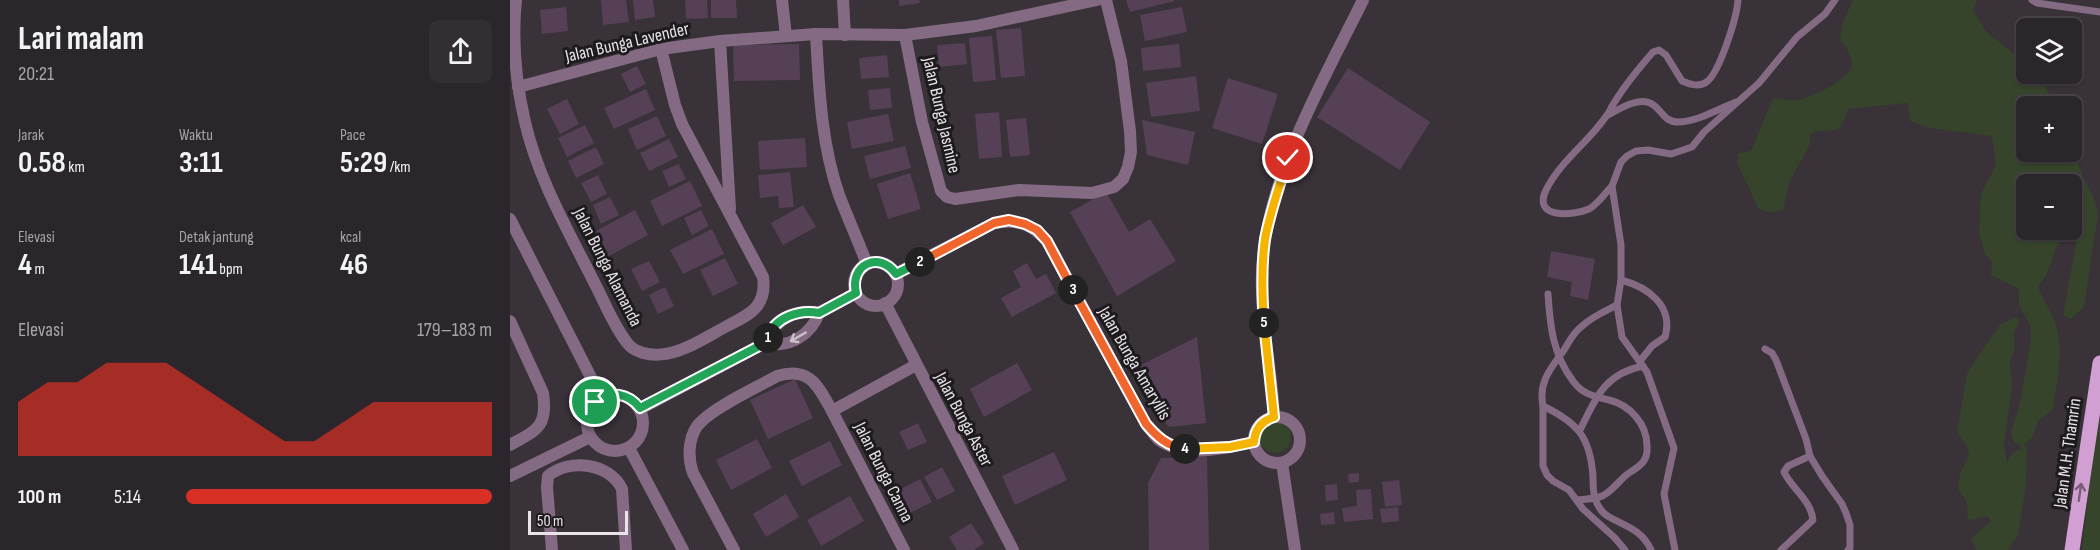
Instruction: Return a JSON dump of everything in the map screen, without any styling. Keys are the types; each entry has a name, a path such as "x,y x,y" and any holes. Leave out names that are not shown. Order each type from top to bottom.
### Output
{"main road":[{"name":"Jalan M.H. Thamrin","path":"2072,550 2100,363"}],"street":[{"name":"Jalan Bunga Alamanda","path":"516,0 518,87 524,121 540,171 621,333 634,349 651,354 672,354 731,324 758,307 763,295 764,277 682,124 670,88 661,49"},
{"path":"782,0 786,36"},
{"path":"843,0 845,35"},
{"name":"Jalan Bunga Lavender","path":"518,87 661,49 720,41 816,34 905,35 976,26 1097,0"},
{"name":"Jalan Bunga Jasmine","path":"905,35 922,122 941,191 946,197 955,199 1019,190 1092,193 1105,191 1123,179 1131,152 1121,61 1106,0"},
{"path":"1274,417 1262,300 1265,239 1288,158 1310,105 1363,0"},
{"path":"816,34 819,89 826,140 839,193 867,264"},
{"name":"Jalan Bunga Alamanda","path":"720,41 730,213"},
{"path":"510,219 601,398"},
{"name":"Jalan Bunga Amaryllis","path":"896,274 994,223 1009,220 1025,224 1037,230 1047,241 1146,424 1158,438 1177,448 1190,450 1230,447 1254,442"},
{"path":"880,262 896,274 895,294 885,303 872,305 860,299 856,293 857,273 867,264 880,262"},
{"path":"640,408 767,342 784,345 811,330 819,313 856,293"},
{"name":"Jalan Bunga Aster","path":"885,303 1013,550"},
{"path":"767,342 774,326 785,319 799,312 819,313"},
{"path":"510,321 543,393 544,414 536,431 510,445"},
{"path":"832,411 916,365"},
{"name":"Jalan Bunga Canna","path":"734,550 693,473 689,461 691,439 702,420 777,376 788,372 807,377 816,384 904,550"},
{"path":"616,394 623,395 630,398 640,408 644,423 640,437 629,448 607,450 595,443 590,436 588,415 595,402 601,398 616,394"},
{"path":"1274,417 1287,419 1296,427 1300,446 1288,461 1276,464 1263,459 1254,442 1257,429 1267,419 1274,417"},
{"path":"510,476 590,436"},
{"path":"629,448 683,550"},
{"path":"1282,463 1295,550"},
{"path":"552,550 548,476 556,470 586,465 609,472 618,480 622,489 626,550"}],"lane":[{"path":"1738,0 1734,21 1713,75 1706,82 1696,85 1682,81 1666,55 1659,50 1653,52 1613,104 1608,115 1558,170 1545,192 1546,208 1554,214 1579,212 1590,208 1612,186 1621,162 1636,151 1648,150 1671,154 1692,147 1704,132 1759,83 1797,37 1825,14 1835,0"},
{"path":"2032,0 2037,3 2100,12"},
{"path":"1608,115 1624,107 1647,102 1654,105 1666,120 1676,122 1700,117 1741,100"},
{"path":"1700,117 1705,123 1704,132"},
{"path":"1612,186 1621,245 1621,280 1617,304 1622,337 1641,364 1653,387 1674,448 1664,494 1675,550"},
{"path":"1580,430 1596,398 1606,384 1628,369 1641,364 1652,346 1665,337 1668,323 1666,315 1655,299 1643,288 1621,280"},
{"path":"1548,294 1553,341 1574,383 1584,392 1596,398 1621,404 1632,412 1644,429 1648,449 1643,464 1621,478 1604,496 1577,500"},
{"path":"1617,304 1578,329 1544,381 1541,397 1543,466 1553,482 1569,490 1588,515 1615,538 1625,550"},
{"path":"1766,349 1776,360 1810,456 1846,513 1850,531 1848,550"},
{"path":"1543,406 1580,430 1590,456 1593,489 1599,508 1635,529 1651,550"},
{"path":"1781,550 1813,520 1812,511 1788,481 1784,472 1788,466 1810,456"}],"green space":[{"path":"1853,0 1977,0 1973,9 1985,30 2012,53 2016,53 2016,84 2044,84 2052,96 2016,96 2016,162 2078,162 2082,174 2016,174 2016,240 2062,240 2057,246 2046,276 2038,286 2057,331 2060,353 2053,409 2038,421 2032,438 2024,444 2027,447 2026,485 2018,535 2008,550 1976,550 1970,539 1991,521 1987,516 1969,520 1966,501 1958,489 1960,473 1969,455 1967,447 1957,432 1967,374 2000,325 2015,317 2019,319 2014,331 2014,352 2010,360 2012,387 2004,446 2007,462 2013,453 2021,448 2020,444 2014,443 2011,434 2021,398 2031,327 2019,305 2019,289 1991,275 1992,261 1985,254 1979,233 1981,193 1996,166 1992,136 1929,128 1910,121 1908,103 1848,109 1838,129 1810,134 1810,144 1789,183 1783,210 1772,213 1759,209 1737,164 1738,153 1751,151 1773,98 1794,100 1811,96 1838,81 1850,70 1851,57 1840,39 1842,24"},
{"path":"2082,174 2096,202 2098,214 2084,307 2070,319 2063,315 2077,240 2082,240"},
{"path":"2100,406 2100,550 2082,550 2093,453"},
{"path":"1275,421 1286,426 1291,437 1286,448 1275,453 1264,448 1259,437 1264,426"}],"building":[{"path":"601,0 626,0 629,22 603,25"},
{"path":"633,0 653,0 655,17 635,20"},
{"path":"685,0 707,0 708,18 686,19"},
{"path":"711,0 736,0 737,18 711,18"},
{"path":"899,0 919,0 920,3 899,6"},
{"path":"1126,0 1174,0 1174,1 1130,12"},
{"path":"566,7 568,31 542,34 540,10"},
{"path":"1182,7 1187,32 1145,41 1140,15"},
{"path":"1021,28 1025,76 1001,78 996,30"},
{"path":"992,36 996,80 973,82 969,38"},
{"path":"965,43 967,64 939,67 937,45"},
{"path":"799,44 800,80 734,81 733,45"},
{"path":"1179,44 1181,67 1143,71 1141,48"},
{"path":"887,55 889,77 861,79 859,58"},
{"path":"637,66 646,84 630,92 621,74"},
{"path":"1348,68 1430,122 1400,170 1317,117"},
{"path":"1196,76 1200,111 1151,117 1146,83"},
{"path":"1228,78 1278,94 1262,144 1212,128"},
{"path":"890,88 892,108 870,110 868,90"},
{"path":"646,89 655,110 614,129 604,108"},
{"path":"567,99 579,124 560,134 547,109"},
{"path":"999,112 1002,157 979,159 975,114"},
{"path":"888,114 894,141 852,149 847,122"},
{"path":"657,116 666,136 637,150 628,129"},
{"path":"1026,118 1030,155 1010,157 1006,120"},
{"path":"1142,120 1195,132 1188,165 1147,155"},
{"path":"585,125 594,143 567,157 558,138"},
{"path":"805,138 807,167 760,170 758,141"},
{"path":"669,139 678,157 649,171 640,153"},
{"path":"905,146 911,168 870,179 864,156"},
{"path":"596,147 604,164 576,178 568,161"},
{"path":"679,164 686,179 669,187 662,171"},
{"path":"790,172 794,207 779,208 778,196 760,198 758,175"},
{"path":"910,173 921,209 888,219 877,184"},
{"path":"598,175 607,194 591,202 581,183"},
{"path":"690,181 702,206 662,226 650,201"},
{"path":"1106,192 1129,232 1150,219 1176,261 1117,296 1070,212"},
{"path":"610,197 619,215 601,224 593,205"},
{"path":"803,205 816,227 783,245 771,223"},
{"path":"635,210 648,235 607,257 594,232"},
{"path":"701,210 709,226 692,235 684,218"},
{"path":"712,229 724,254 683,274 670,250"},
{"path":"1551,251 1595,259 1588,300 1570,296 1572,282 1547,277"},
{"path":"725,258 738,284 713,296 700,270"},
{"path":"649,261 660,282 642,291 631,269"},
{"path":"1027,263 1036,279 1046,274 1056,293 1012,317 1001,298 1021,287 1013,271"},
{"path":"665,287 674,306 658,314 649,295"},
{"path":"1197,337 1206,423 1169,427 1146,399 1131,370"},
{"path":"1017,363 1032,390 984,417 970,389"},
{"path":"795,379 813,418 768,439 750,400"},
{"path":"918,423 927,442 908,450 899,432"},
{"path":"757,439 772,468 731,490 716,460"},
{"path":"830,441 842,465 802,486 789,461"},
{"path":"1054,452 1067,480 1015,505 1002,476"},
{"path":"1207,457 1209,550 1149,550 1148,483 1161,458"},
{"path":"942,467 955,491 937,500 924,477"},
{"path":"1359,473 1359,482 1349,483 1348,474"},
{"path":"920,479 932,502 910,513 899,490"},
{"path":"1399,480 1402,505 1385,507 1382,482"},
{"path":"1337,484 1338,500 1326,501 1325,485"},
{"path":"1371,489 1373,519 1344,522 1342,508 1357,506 1356,490"},
{"path":"786,494 799,517 766,537 753,514"},
{"path":"850,496 864,521 821,546 807,520"},
{"path":"1398,507 1399,521 1382,523 1380,509"},
{"path":"1334,512 1335,524 1321,525 1320,514"},
{"path":"971,523 984,543 974,550 957,550 949,537"}],"route":[{"path":"595,402 608,395 616,394 630,398 640,408 767,342 774,326 785,319 799,312 819,313 856,293 857,273 867,264 880,262 896,274 994,223 1009,220 1037,230 1047,241 1146,424 1158,438 1177,448 1190,450 1230,447 1254,442 1257,429 1267,419 1274,417 1262,300 1262,271 1265,239 1271,212 1288,158"}]}
